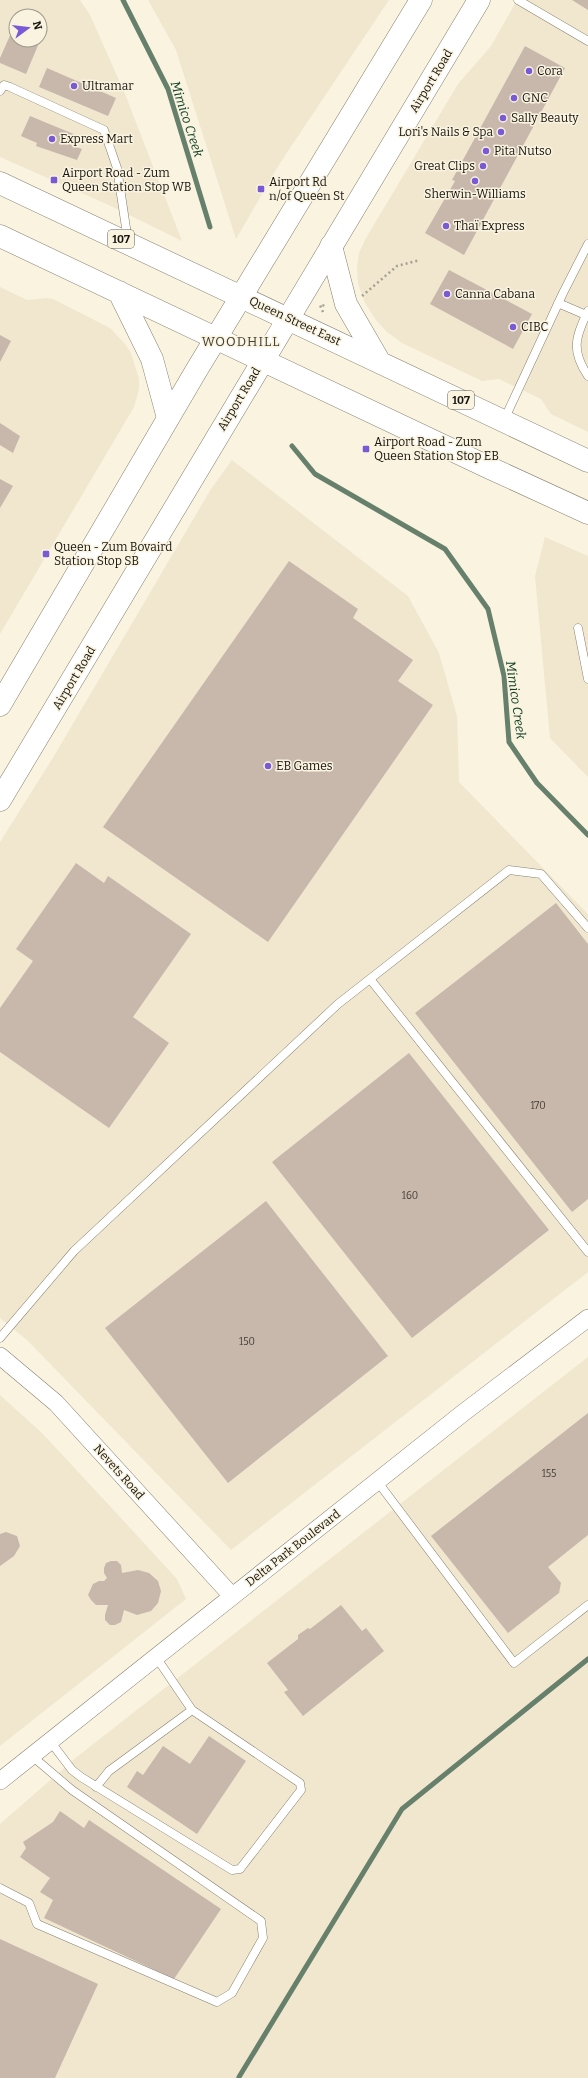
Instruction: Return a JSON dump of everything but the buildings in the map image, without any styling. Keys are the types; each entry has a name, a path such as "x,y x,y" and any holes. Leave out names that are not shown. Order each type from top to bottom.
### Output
{"main road":[{"path":"0,705 168,418 421,0"},
{"name":"Airport Road","path":"0,800 55,710 262,360 479,0"},
{"name":"Queen Street East","path":"0,183 288,317 588,461"},
{"path":"0,236 588,513"},
{"path":"331,246 346,304 379,361"},
{"path":"119,292 152,359 168,418"}],"street":[{"name":"Delta Park Boulevard","path":"0,1781 377,1481 588,1318"},
{"name":"Nevets Road","path":"0,1356 56,1403 232,1596"}],"lane":[{"path":"518,0 588,41"},
{"path":"0,91 4,85 10,87 104,130 117,168 128,243"},
{"path":"504,420 558,303 588,244"},
{"path":"558,303 587,313 576,342 578,362 588,376"},
{"path":"578,628 588,680"},
{"path":"0,1338 74,1251 338,1004 509,870 541,874 588,928"},
{"path":"370,979 588,1252"},
{"path":"377,1481 514,1663 588,1606"},
{"path":"50,1741 72,1770 96,1787 232,1870 240,1869 302,1790 300,1783 192,1710 156,1657"},
{"path":"96,1787 109,1771 192,1710"},
{"path":"0,1888 29,1903 37,1924 217,2002 232,1994 263,1938 261,1921 72,1790 32,1756"}],"path":[{"path":"358,299 397,266 420,260"}],"shaded area":[{"path":"0,0 80,0 90,15 125,94 182,241 111,206 0,157"},
{"path":"148,0 389,0 280,163 236,239 176,50"},
{"path":"517,0 588,0 588,432 551,414 541,399 499,379 482,381 402,343 387,332 376,320 365,303 358,284 357,268 359,253 366,238 458,84 491,46"},
{"path":"0,287 27,300 47,298 53,299 110,328 131,353 139,379 139,389 134,407 0,634"},
{"path":"232,460 408,596 439,653 457,716 459,782 588,914 588,1272 231,1550 27,1340 0,1318 0,842 54,756 211,489"},
{"path":"545,537 588,556 588,777 550,738 535,576"},
{"path":"588,1357 588,2078 0,2078 0,1824 78,1756"},
{"path":"0,1395 42,1433 177,1579 186,1599 0,1746"}],"waterway":[{"name":"Mimico Creek","path":"123,0 168,89 210,227"},
{"name":"Mimico Creek","path":"292,446 315,474 445,549 488,609 504,676 509,742 537,783 588,835"},
{"path":"239,2077 402,1809 588,1659"}],"place":[{"name":"Cora","path":"529,71"},
{"name":"Ultramar","path":"74,86"},
{"name":"GNC","path":"514,98"},
{"name":"Sally Beauty","path":"503,118"},
{"name":"Lori's Nails & Spa","path":"501,132"},
{"name":"Express Mart","path":"52,139"},
{"name":"Pita Nutso","path":"486,151"},
{"name":"Great Clips","path":"483,166"},
{"name":"Airport Road - Zum Queen Station Stop WB","path":"54,180"},
{"name":"Sherwin-Williams","path":"475,181"},
{"name":"Airport Rd n/of Queen St","path":"261,189"},
{"name":"Thaï Express","path":"446,226"},
{"name":"Canna Cabana","path":"447,294"},
{"name":"CIBC","path":"513,327"},
{"name":"Airport Road - Zum Queen Station Stop EB","path":"366,449"},
{"name":"Queen - Zum Bovaird Station Stop SB","path":"46,554"},
{"name":"EB Games","path":"268,766"}],"district":[{"name":"WOODHILL","path":"241,341"}]}
